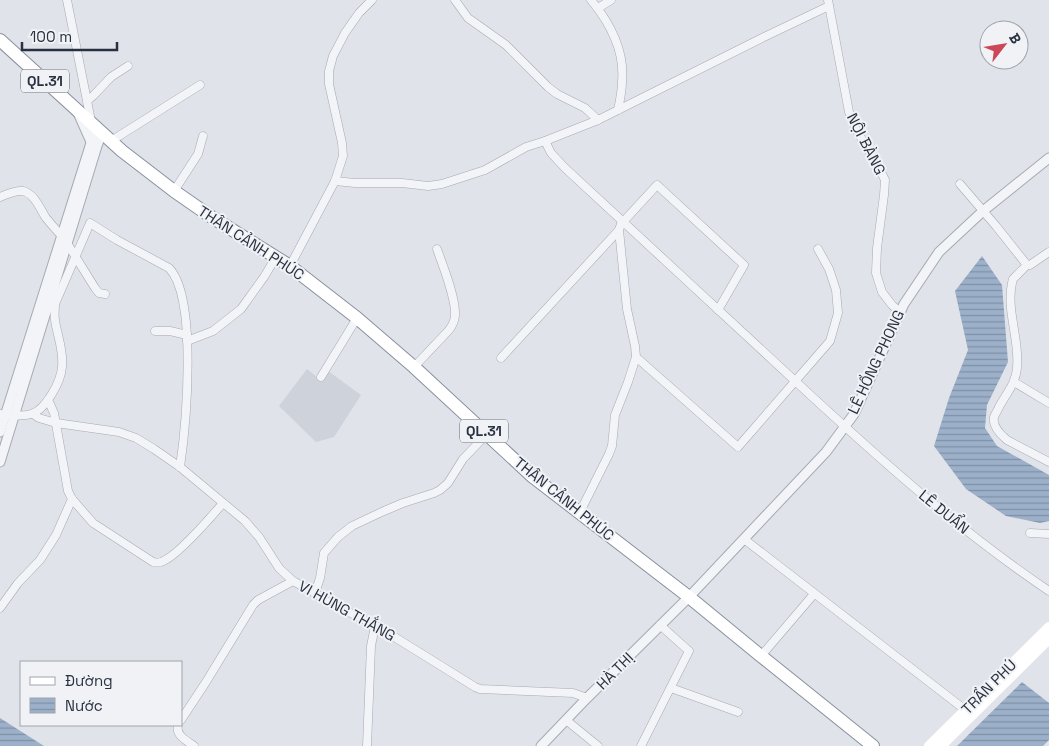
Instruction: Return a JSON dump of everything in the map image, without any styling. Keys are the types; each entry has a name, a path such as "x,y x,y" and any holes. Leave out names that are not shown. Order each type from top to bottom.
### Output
{"highway":[{"name":"QL.31","path":"0,40 100,131"},
{"name":"THÂN CẢNH PHÚC","path":"100,131 122,151 174,191 290,266 357,318 534,476 689,597 873,746"}],"main road":[{"name":"TRẦN PHÚ","path":"941,746 1049,627"},
{"name":"TRẦN PHÚ","path":"929,746 969,713 1049,639"}],"street":[{"path":"67,0 87,101 100,131"},
{"path":"290,266 336,182 343,150 330,84 330,64 336,48 345,33 359,13 372,0"},
{"path":"455,0 468,18 506,46 551,90 585,108 598,120"},
{"path":"591,0 613,32 620,53 622,82 618,110"},
{"path":"598,8 611,0"},
{"path":"336,182 402,183 428,186 442,184 485,170 526,147 598,120 829,3"},
{"name":"NỘI BÀNG","path":"829,3 849,112 857,132 885,180 876,274 882,292 900,312"},
{"path":"87,101 111,77 128,66"},
{"path":"0,432 94,144 100,131 200,85"},
{"path":"74,106 94,144"},
{"path":"174,191 198,154 203,136"},
{"name":"LÊ DUẨN","path":"545,140 550,153 844,427 946,515 1017,570 1049,591"},
{"path":"94,144 106,145 122,151"},
{"name":"LÊ HỒNG PHONG","path":"689,597 826,452 854,414 904,304 939,252 983,211 1049,158"},
{"path":"501,358 619,230 623,221 657,184 744,265 718,310"},
{"path":"960,184 1027,265"},
{"path":"0,197 22,191 32,197 76,257 95,288 99,293 105,294"},
{"path":"7,415 33,414 48,400 59,382 63,366 54,319 56,304 90,223 169,268 173,272 183,297 187,338 187,405 180,467"},
{"path":"580,512 612,446 615,415 636,357 627,309 619,230"},
{"path":"414,367 449,330 455,316 452,295 437,249"},
{"path":"636,357 738,447 830,341 838,313 836,290 829,269 818,249"},
{"path":"1049,252 1030,265 1027,265 1013,279 1011,308 1015,331 1017,368 1014,382 994,418 995,426 1002,436 1049,462"},
{"path":"155,331 170,331 187,338 213,331 242,309 276,257"},
{"path":"321,377 357,318"},
{"path":"1014,382 1049,403"},
{"path":"48,400 54,413 68,491 72,499 93,522 153,562 162,562 172,556 224,503"},
{"name":"VI HÙNG THẮNG","path":"33,414 39,418 56,423 119,432 141,441 180,467 245,521 256,532 279,568 292,581 375,626 480,689 574,693 587,698"},
{"path":"0,462 7,415"},
{"path":"315,592 320,578 324,553 338,537 352,526 403,502 434,494 440,490 448,482 463,459 487,434"},
{"path":"0,608 18,583 40,560 56,535 72,499"},
{"path":"1030,533 1049,534"},
{"path":"744,539 969,713"},
{"path":"182,718 253,604 292,581"},
{"path":"761,656 814,594"},
{"name":"HÀ THỊ","path":"541,746 689,597"},
{"path":"641,746 690,651 660,625"},
{"path":"367,746 371,646 375,626"},
{"path":"671,688 738,712"},
{"path":"566,720 598,746"},
{"path":"178,726 178,732 194,746"},
{"path":"858,734 864,746"}],"shaded area":[{"path":"324,368 361,395 334,437 316,442 279,406 307,369 317,377"}],"water":[{"path":"982,256 1002,285 1008,362 987,405 985,428 997,446 1049,475 1049,521 1040,523 1006,516 966,489 934,446 949,398 968,350 955,291"},
{"path":"1022,682 1049,703 1049,740 1043,746 957,746"},
{"path":"0,718 44,746 0,746"}]}
